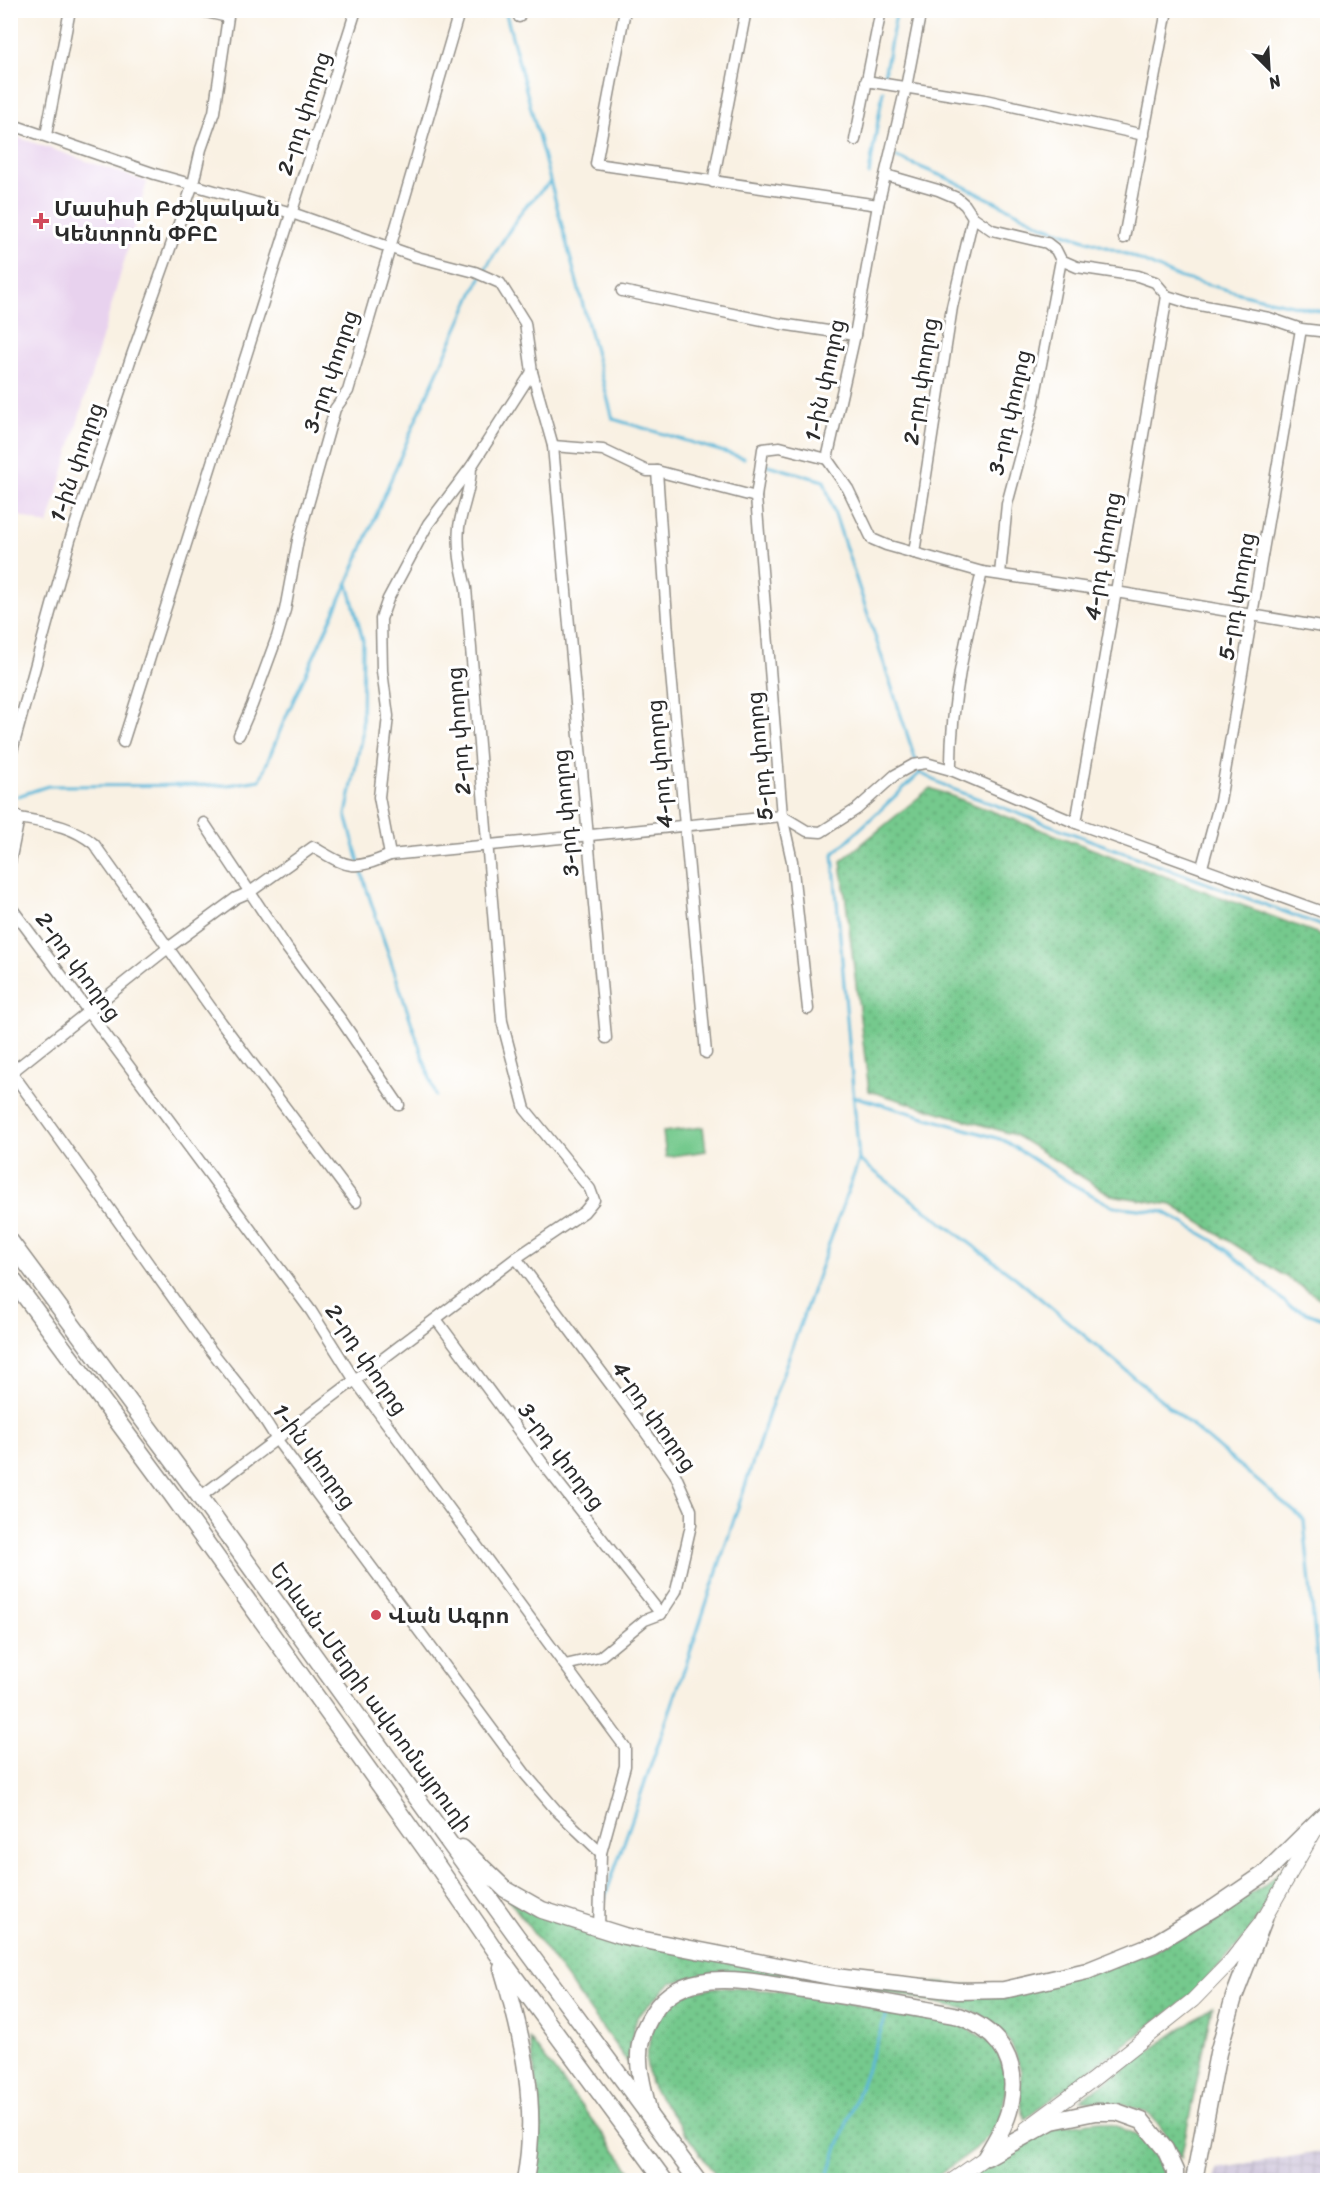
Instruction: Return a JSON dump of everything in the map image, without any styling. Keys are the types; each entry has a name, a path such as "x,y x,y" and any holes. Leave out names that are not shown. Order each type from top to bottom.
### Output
{"highway":[{"name":"Երևան-Մեղրի ավտոմայրուղի","path":"10,1240 200,1497 697,2181"},
{"name":"Երևան-Մեղրի ավտոմայրուղի","path":"10,1276 220,1563 427,1851 499,1956 663,2181"},
{"path":"447,1838 466,1851 505,1889 542,1910 624,1936 835,1977 948,1990 1004,1990 1087,1971 1154,1944 1214,1908 1264,1874 1326,1811"},
{"path":"1194,2181 1218,2053 1234,1997 1264,1919"},
{"path":"499,1956 525,2056 530,2096 531,2127 525,2181"},
{"path":"648,2113 639,2061 640,2042 646,2023 657,2006 674,1992 694,1983 717,1979 781,1987 960,2016 989,2031 1000,2043 1010,2064 1012,2092 1005,2123 986,2157"},
{"path":"986,2157 1052,2121 1095,2112 1117,2112 1142,2121 1165,2149 1175,2171 1175,2181"}],"main road":[{"path":"953,2181 1091,2081 1194,2000 1230,1962 1264,1919 1326,1811"}],"street":[{"path":"46,135 70,10"},
{"name":"1-ին փողոց","path":"10,758 70,540 132,355 193,184 201,150 214,112 228,16 197,10"},
{"name":"2-րդ փողոց","path":"123,742 356,10"},
{"path":"625,10 596,164 878,205"},
{"path":"712,182 746,10"},
{"path":"855,140 881,10"},
{"name":"1-ին փողոց","path":"921,10 906,87 878,205 855,335 827,459 848,489 872,539 982,572 1328,628"},
{"path":"1124,238 1167,10"},
{"name":"3-րդ փողոց","path":"239,735 252,705 285,610 298,540 335,409 348,390 454,15"},
{"path":"866,81 985,100 1144,135"},
{"name":"3-րդ փողոց","path":"10,124 155,174 292,213 417,257 476,272 500,283 525,323 532,372 553,446 586,836 606,1038"},
{"path":"886,175 957,198 973,217 992,230 1047,243 1056,250 1061,260 1077,267 1138,276 1155,282 1167,296 1189,303 1269,318 1301,329 1328,332"},
{"name":"2-րդ փողոց","path":"914,553 952,307 973,217"},
{"name":"3-րդ փողոց","path":"1000,574 1007,504 1032,411 1061,260"},
{"path":"622,291 781,324 855,335"},
{"name":"4-րդ փողոց","path":"1076,823 1167,296"},
{"name":"5-րդ փողոց","path":"1202,867 1220,801 1301,329"},
{"name":"2-րդ փողոց","path":"516,1258 584,1212 594,1200 590,1189 525,1109 502,1021 466,588 459,559 459,526 471,484 471,467 532,372"},
{"path":"553,446 603,450 647,471 657,471 756,497"},
{"name":"5-րդ փողոց","path":"808,1010 792,861 782,816 756,497 763,449 780,447 827,459"},
{"path":"390,855 379,798 388,716 382,671 381,619 388,599 428,524 471,467"},
{"name":"4-րդ փողոց","path":"657,471 684,826 706,1053"},
{"path":"951,771 950,743 966,639 982,572"},
{"path":"11,1071 168,948 236,898 250,892 313,847 350,867 366,866 390,855 782,816 807,831 822,832 857,809 895,775 913,765 926,763 951,771 1076,823 1328,914"},
{"path":"10,809 19,818 80,832 94,844 356,1202"},
{"path":"10,862 19,818"},
{"path":"204,824 399,1105"},
{"name":"2-րդ փողոց","path":"10,906 311,1311 354,1379 625,1747 625,1766 601,1853 599,1928"},
{"name":"1-ին փողոց","path":"11,1071 195,1329 526,1775 556,1810 601,1853"},
{"path":"200,1497 516,1258"},
{"name":"4-րդ փողոց","path":"516,1258 675,1474 691,1510 691,1525 676,1591 661,1614"},
{"name":"3-րդ փողոց","path":"436,1319 541,1461 661,1614"},
{"path":"565,1665 600,1657 645,1620 661,1614"}],"shaded area":[{"path":"11,135 147,182 48,525 11,513"},
{"path":"1327,2151 1326,2180 1214,2180 1216,2169"}],"green space":[{"path":"930,788 1327,937 1327,1303 1172,1205 1111,1195 1015,1135 869,1091 841,861"},
{"path":"703,1127 706,1151 666,1157 663,1132"},
{"path":"1296,1854 1248,1934 1194,1993 1025,2119 1020,2101 1021,2072 1016,2055 995,2023 977,2013 961,2008 787,1975 719,1972 670,1983 637,2017 629,2049 631,2067 502,1890 540,1913 834,1976 1009,1988 1151,1952 1264,1886"},
{"path":"717,1987 779,1991 957,2023 995,2044 1007,2078 1002,2117 992,2132 975,2149 932,2180 719,2180 650,2084 646,2060 652,2029 660,2014 673,1999 694,1991"},
{"path":"1212,2007 1181,2158 1161,2127 1147,2113 1119,2104 1080,2100"},
{"path":"530,2039 638,2180 528,2180 539,2101"},
{"path":"1100,2121 1112,2124 1143,2140 1158,2157 1165,2180 967,2180 1013,2150 1057,2126"}],"waterway":[{"path":"505,10 613,419 744,458"},
{"path":"883,81 897,10"},
{"path":"869,174 883,91"},
{"path":"896,157 949,179 1044,226 1129,255 1178,277 1328,313"},
{"path":"18,796 48,786 228,785 260,780 475,289 523,209 550,182"},
{"path":"764,464 824,481 916,761"},
{"path":"348,584 363,640 362,734 346,815 366,887 436,1096"},
{"path":"918,767 920,773 952,789 1328,928"},
{"path":"920,773 833,854 859,1160 1016,1278 1304,1520 1323,1723"},
{"path":"853,1096 1003,1140 1072,1184 1112,1206 1164,1212 1219,1244 1289,1306 1328,1321"},
{"path":"604,1900 693,1644 773,1401 859,1160"},
{"path":"826,2180 888,2011"}],"place":[{"name":"Մասիսի Բժշկական Կենտրոն ՓԲԸ","path":"41,221"},
{"name":"Վան Ագրո","path":"376,1615"}]}
